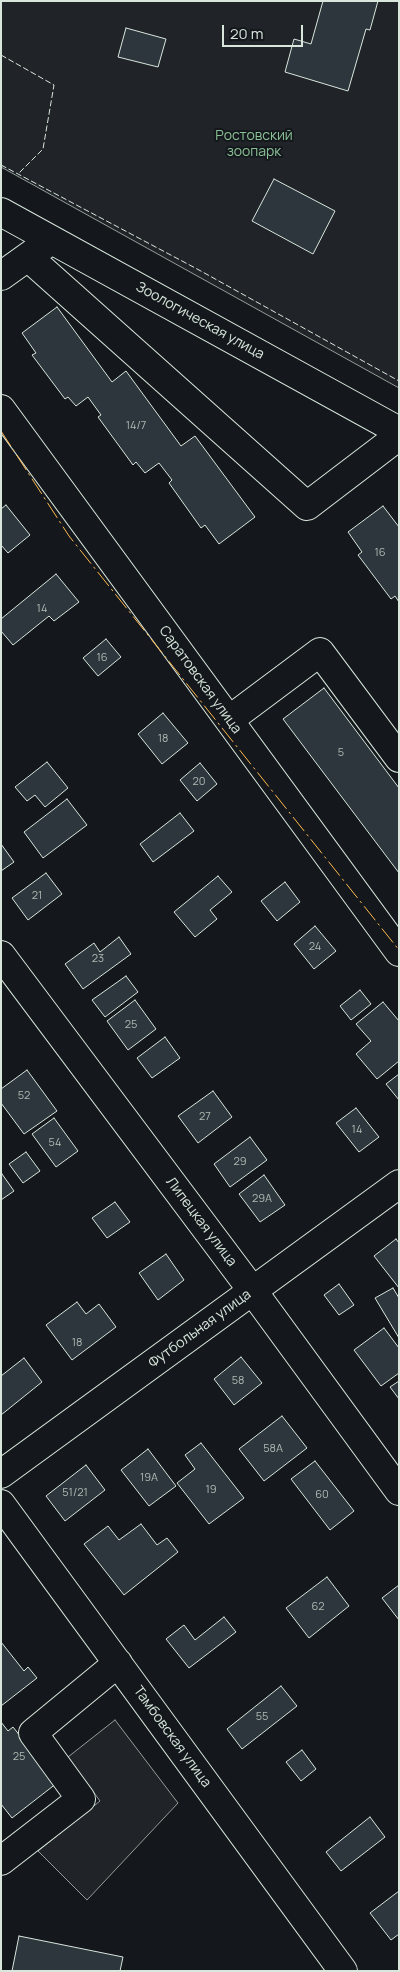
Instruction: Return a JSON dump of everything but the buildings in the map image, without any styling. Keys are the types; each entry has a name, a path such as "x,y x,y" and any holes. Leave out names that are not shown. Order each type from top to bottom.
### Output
{"street":[{"name":"Зоологическая улица","path":"1,212 399,431"},
{"path":"1,276 52,240"},
{"path":"28,257 307,506 399,436"},
{"name":"Саратовская улица","path":"1,409 399,952"},
{"path":"229,720 320,652 399,758"},
{"name":"Липецкая улица","path":"1,955 252,1290 399,1491"},
{"name":"Футбольная улица","path":"1,1474 399,1184"},
{"name":"Тамбовская улица","path":"1,1504 343,1971"},
{"path":"1,1860 81,1799 32,1733 118,1663"}],"green space":[{"name":"Ростовский зоопарк","path":"1,1 399,1 399,388 1,167"},
{"path":"115,1720 178,1803 87,1900 38,1851 100,1801 68,1757"}],"fence":[{"path":"1,55 54,85 43,149 18,174"},
{"path":"1,165 199,270 399,381"}],"power":[{"path":"1,431 69,536 399,950"}]}
